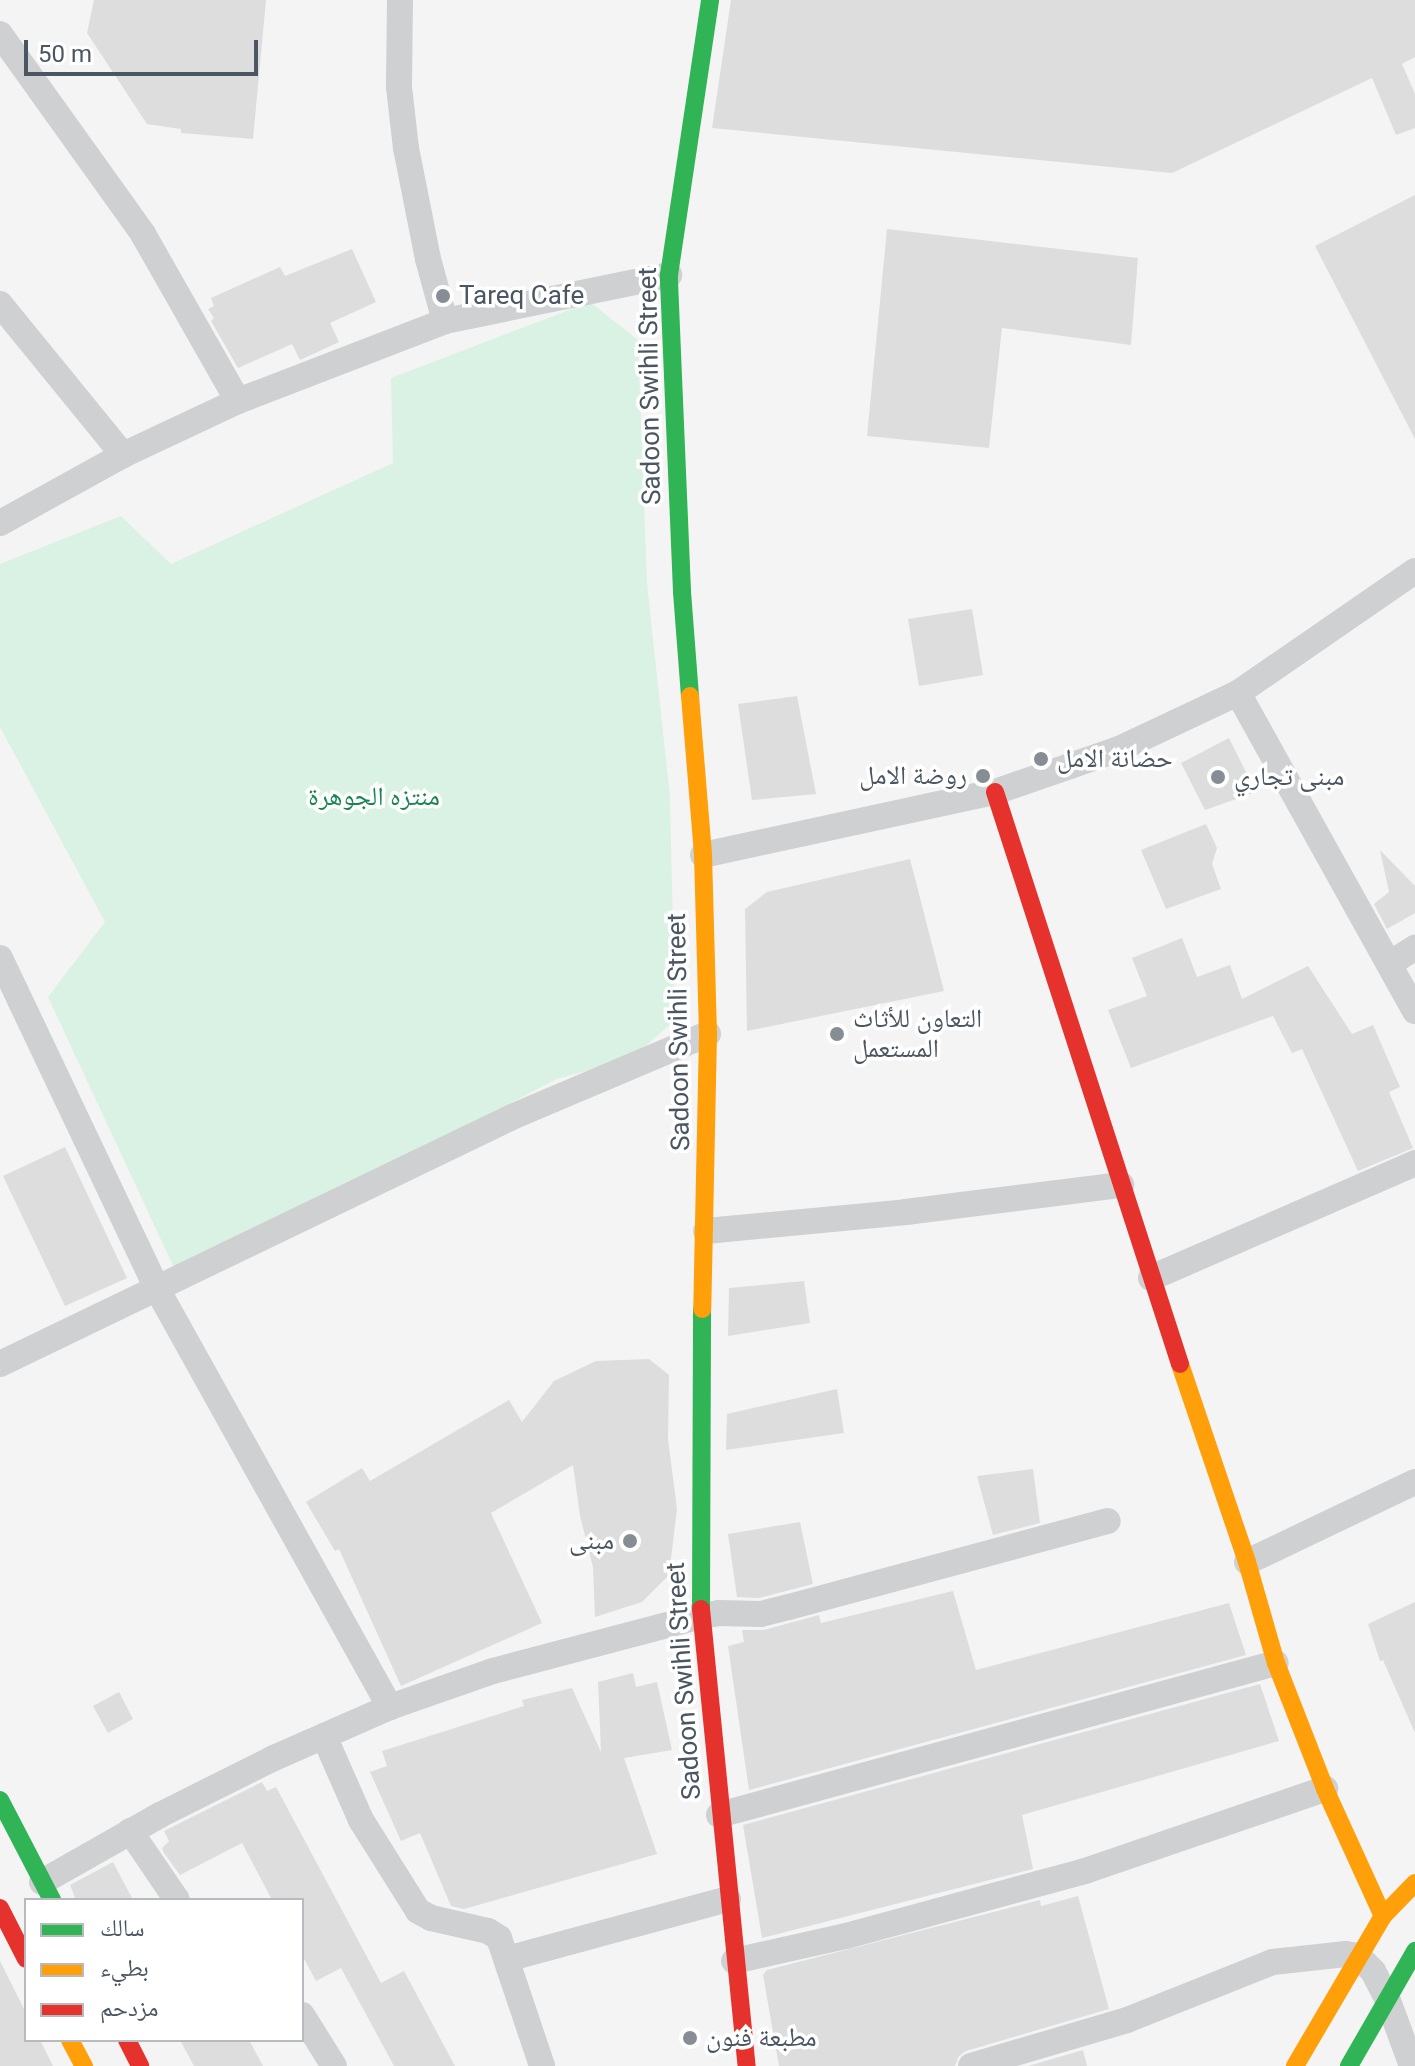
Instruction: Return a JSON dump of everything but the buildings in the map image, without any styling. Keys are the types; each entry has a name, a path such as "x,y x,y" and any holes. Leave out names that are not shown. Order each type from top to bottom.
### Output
{"main road":[{"name":"Sadoon Swihli Street","path":"710,0 669,275 682,591 703,855 708,1034 706,1231 699,1434 701,1616 747,2066"},
{"path":"995,792 1151,1278 1247,1562 1276,1663 1325,1789 1383,1916"},
{"path":"0,1800 47,1891"},
{"path":"1295,2066 1383,1916 1415,1883"},
{"path":"0,1908 14,1948"},
{"path":"1349,2066 1415,1951"},
{"path":"71,2042 84,2066"}],"street":[{"path":"400,0 399,87 406,148 428,259 445,321"},
{"path":"0,34 143,234 238,401"},
{"path":"0,523 123,455 238,401 445,321 669,275"},
{"path":"0,304 123,455"},
{"path":"703,855 995,792 1119,749 1238,693 1415,571"},
{"path":"1238,693 1415,1011"},
{"path":"1389,964 1415,948"},
{"path":"0,958 156,1287 390,1707"},
{"path":"0,1364 512,1117 708,1034"},
{"path":"1151,1278 1415,1163"},
{"path":"706,1231 906,1212 1121,1185"},
{"path":"1247,1562 1415,1482"},
{"path":"47,1891 130,1831 390,1707 561,1651 701,1616 761,1614 1108,1521"},
{"path":"719,1815 1276,1663"},
{"path":"324,1736 361,1820 411,1902 431,1918 488,1931 499,1938 542,2066"},
{"path":"734,1961 846,1936 1085,1871 1325,1789"},
{"path":"130,1831 176,1898"},
{"path":"507,1959 728,1899"},
{"path":"971,2066 1127,2020 1273,1962 1309,1955 1358,1956 1373,1971 1387,1998 1412,2066"},
{"path":"304,2018 334,2066"}],"green space":[{"name":"منتزه الجوهرة","path":"590,302 638,340 647,583 670,797 675,1020 632,1058 557,1079 177,1274 48,997 105,922 0,727 0,564 121,516 171,564 393,463 391,378"}],"traffic: fast":[{"path":"690,696 682,591 669,275 710,0"},
{"path":"701,1609 702,1309"},
{"path":"0,1800 51,1898"},
{"path":"1349,2066 1415,1951"}],"traffic: slow":[{"path":"690,696 703,855 708,1034 702,1309"},
{"path":"1180,1364 1247,1562 1276,1663 1325,1789 1383,1916"},
{"path":"1295,2066 1383,1916 1415,1883"},
{"path":"71,2042 84,2066"}],"traffic: jam":[{"path":"995,792 1180,1364"},
{"path":"701,1609 747,2066"},
{"path":"0,1908 24,1955"},
{"path":"128,2042 140,2066"}],"place":[{"name":"Tareq Cafe","path":"443,296"},
{"name":"حضانة الامل","path":"1041,759"},
{"name":"روضة الامل","path":"983,776"},
{"name":"مبنى تجاري","path":"1218,777"},
{"name":"التعاون للأثاث المستعمل","path":"837,1034"},
{"name":"مبنى","path":"630,1541"},
{"name":"مطبعة فنون","path":"690,2038"}]}
